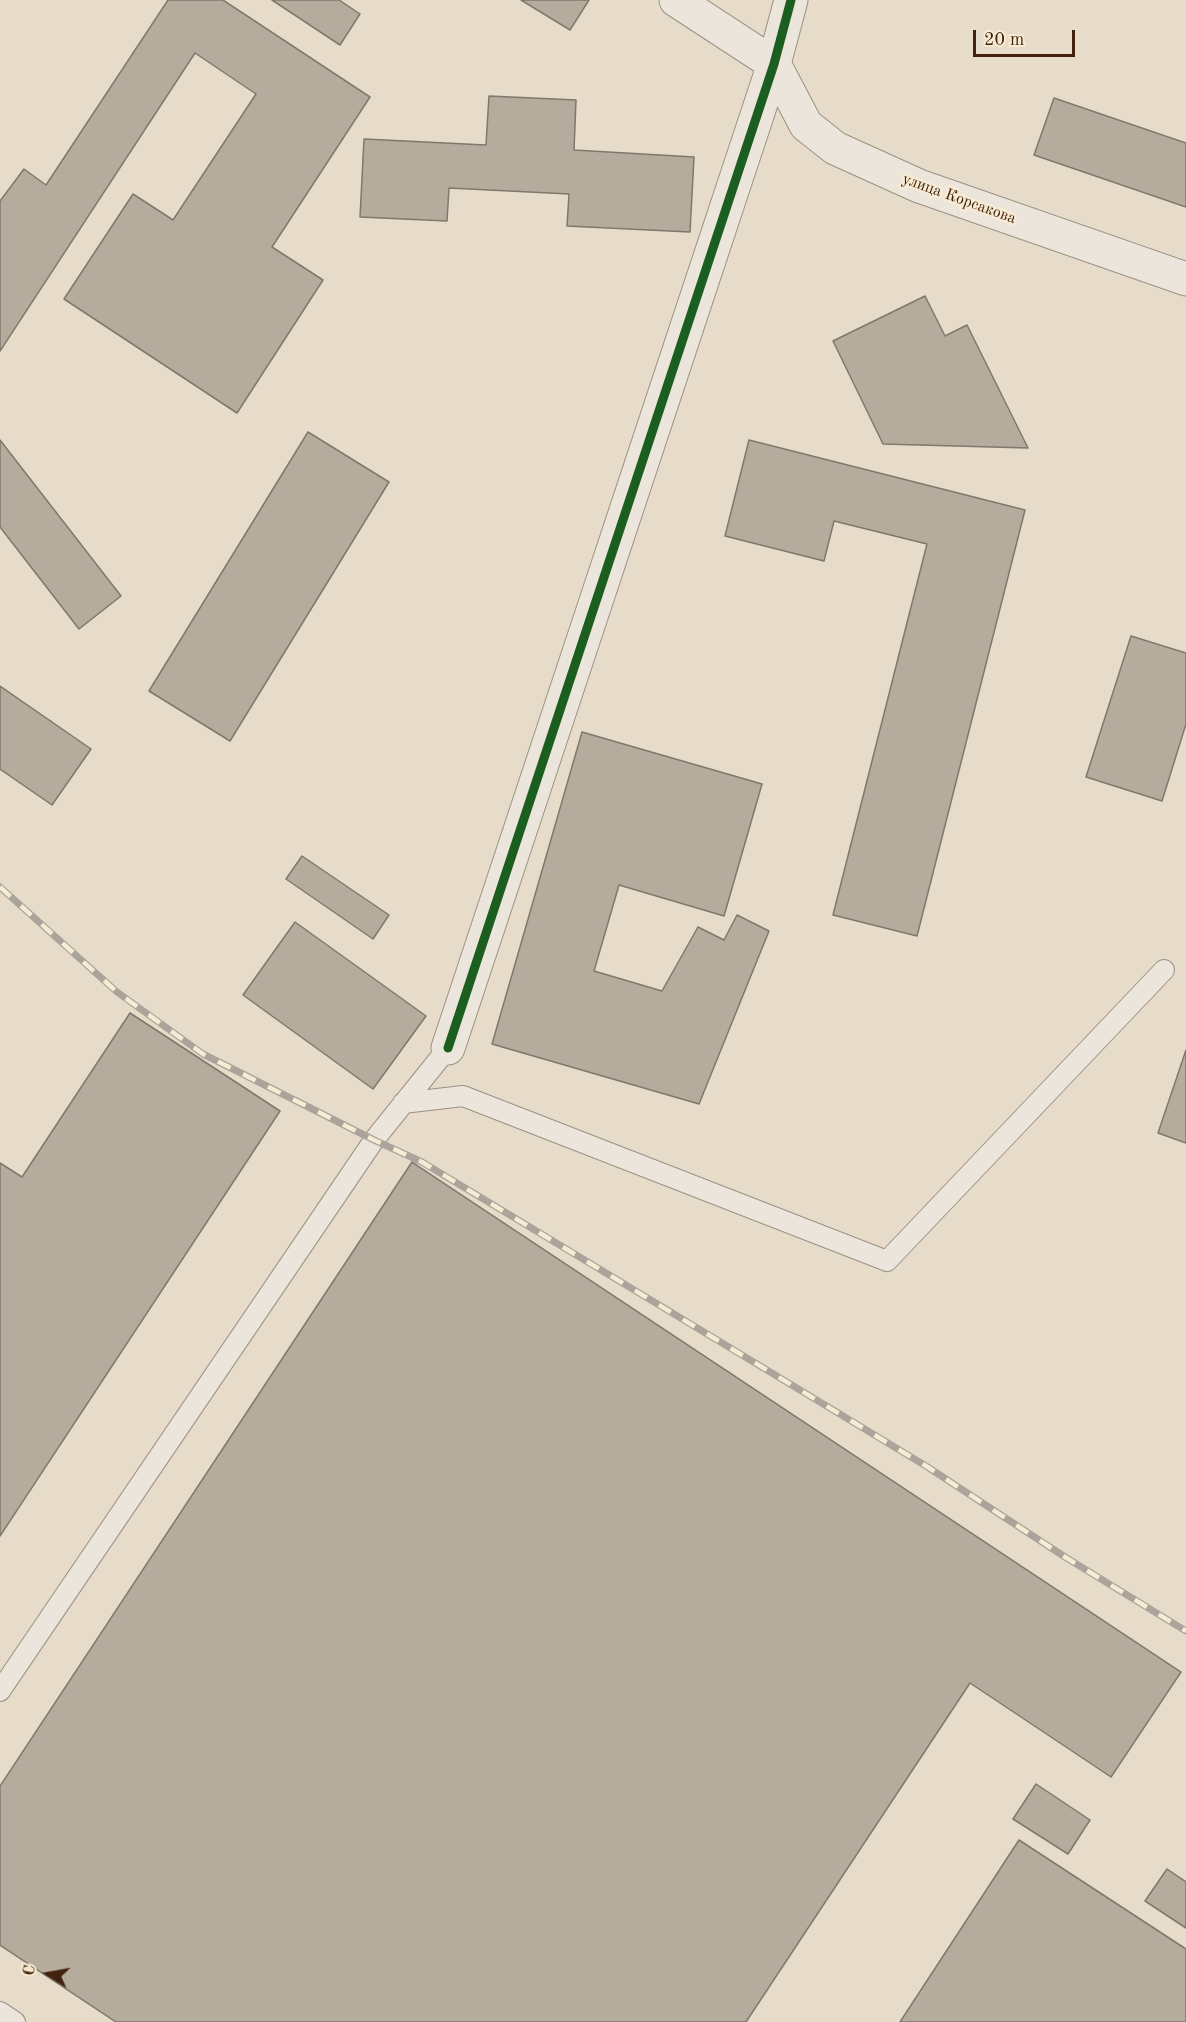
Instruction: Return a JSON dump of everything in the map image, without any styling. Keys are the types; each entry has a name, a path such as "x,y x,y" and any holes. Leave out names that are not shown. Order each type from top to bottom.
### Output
{"street":[{"path":"676,0 774,64"},
{"path":"448,1048 774,64 791,0"},
{"name":"улица Корсакова","path":"774,64 806,125 835,148 919,186 1186,279"}],"lane":[{"path":"403,1103 463,1096 887,1261 1164,970"},
{"path":"0,1691 367,1150 448,1048"},
{"path":"0,2012 15,2022"}],"building":[{"path":"168,0 223,0 370,97 272,247 323,280 237,413 64,299 133,194 173,220 256,94 195,53 0,351 0,201 24,169 46,185"},
{"path":"272,0 339,0 360,14 340,45"},
{"path":"521,0 589,0 570,30"},
{"path":"489,96 576,100 574,150 694,157 690,232 567,226 569,194 449,188 447,221 360,217 364,139 486,145"},
{"path":"1054,98 1186,143 1186,207 1034,155"},
{"path":"925,296 945,336 967,325 1028,448 883,444 833,341"},
{"path":"308,432 389,482 230,741 149,691"},
{"path":"0,440 121,596 79,629 0,527"},
{"path":"749,440 1025,510 917,936 833,915 927,544 834,521 824,561 725,536"},
{"path":"1131,636 1186,653 1186,724 1162,801 1086,777"},
{"path":"0,686 91,749 52,805 0,769"},
{"path":"582,732 762,784 724,916 619,885 594,971 662,991 698,927 724,940 737,915 769,931 699,1104 492,1044"},
{"path":"302,856 389,915 373,939 286,879"},
{"path":"295,922 426,1016 373,1089 243,995"},
{"path":"130,1013 280,1111 0,1536 0,1163 22,1177"},
{"path":"1186,1050 1186,1143 1158,1133"},
{"path":"412,1162 1181,1672 1111,1777 970,1683 746,2022 116,2022 0,1945 0,1786"},
{"path":"1036,1784 1090,1820 1068,1854 1013,1819"},
{"path":"1019,1840 1186,1949 1186,2022 900,2022"},
{"path":"1167,1869 1186,1882 1186,1928 1145,1901"}],"railway":[{"path":"0,887 117,992 203,1054 422,1162 926,1466 1065,1557 1186,1631"}],"cycle path":[{"path":"448,1048 774,64 791,0"}]}
